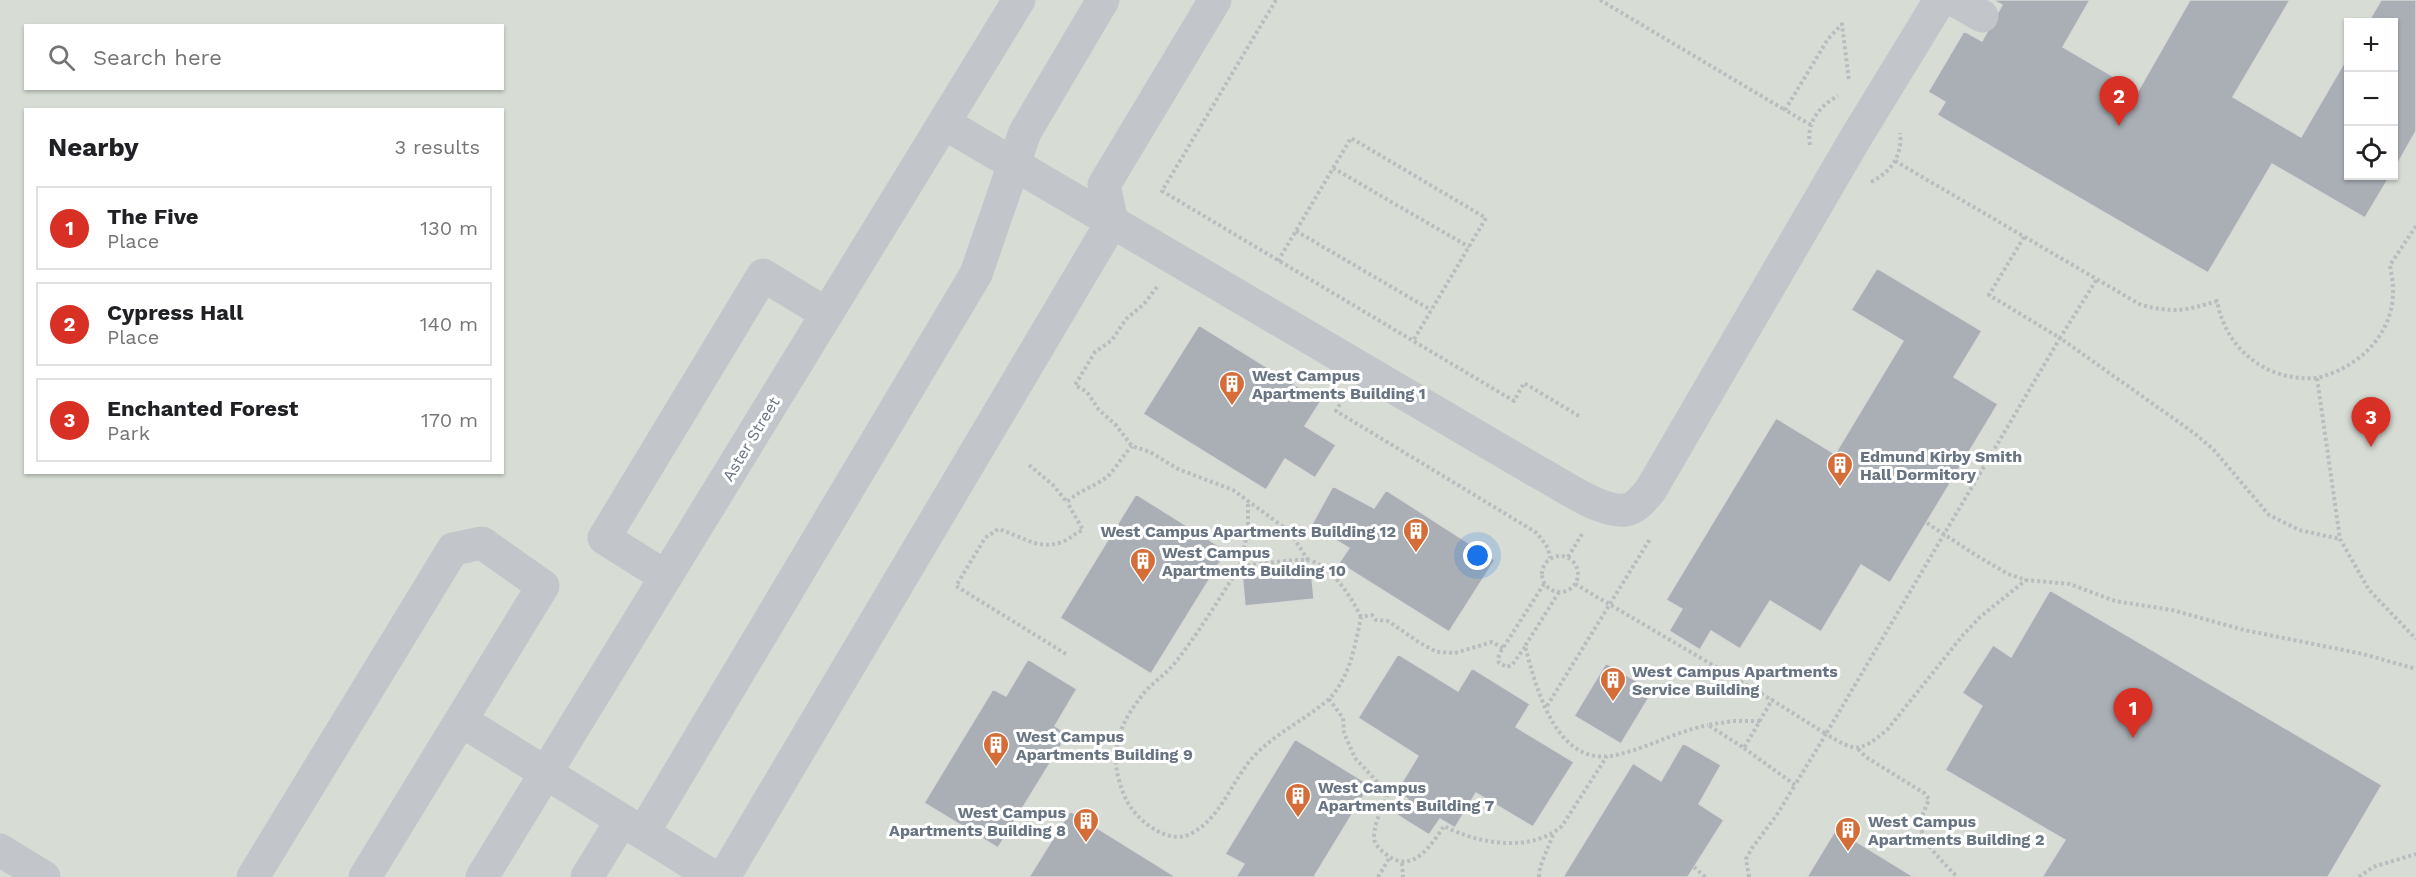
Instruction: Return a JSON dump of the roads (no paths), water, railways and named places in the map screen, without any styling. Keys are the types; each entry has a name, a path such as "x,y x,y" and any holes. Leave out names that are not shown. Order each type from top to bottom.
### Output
{"street":[{"name":"Aster Street","path":"482,877 1019,0"},
{"path":"587,877 632,826 976,274 1025,132 1104,0"},
{"path":"724,877 1112,222 1104,185 1215,0"},
{"path":"944,123 1536,471 1608,509 1626,510 1638,504 1650,491 1855,139 1940,0"},
{"path":"1954,0 1982,16"},
{"path":"666,577 604,538 763,275 827,314"},
{"path":"253,877 453,549 482,543 543,586 365,877"},
{"path":"462,721 714,877"},
{"path":"0,850 44,877"}],"place":[{"name":"Cypress Hall","path":"2119,126"},
{"name":"West Campus Apartments Building 1","path":"1232,407"},
{"name":"Enchanted Forest","path":"2371,447"},
{"name":"Edmund Kirby Smith Hall Dormitory","path":"1840,488"},
{"name":"West Campus Apartments Building 12","path":"1416,554"},
{"name":"West Campus Apartments Building 10","path":"1143,584"},
{"name":"West Campus Apartments Service Building","path":"1613,703"},
{"name":"The Five","path":"2133,738"},
{"name":"West Campus Apartments Building 9","path":"996,768"},
{"name":"West Campus Apartments Building 7","path":"1298,819"},
{"name":"West Campus Apartments Building 8","path":"1086,844"},
{"name":"West Campus Apartments Building 2","path":"1848,853"}]}
